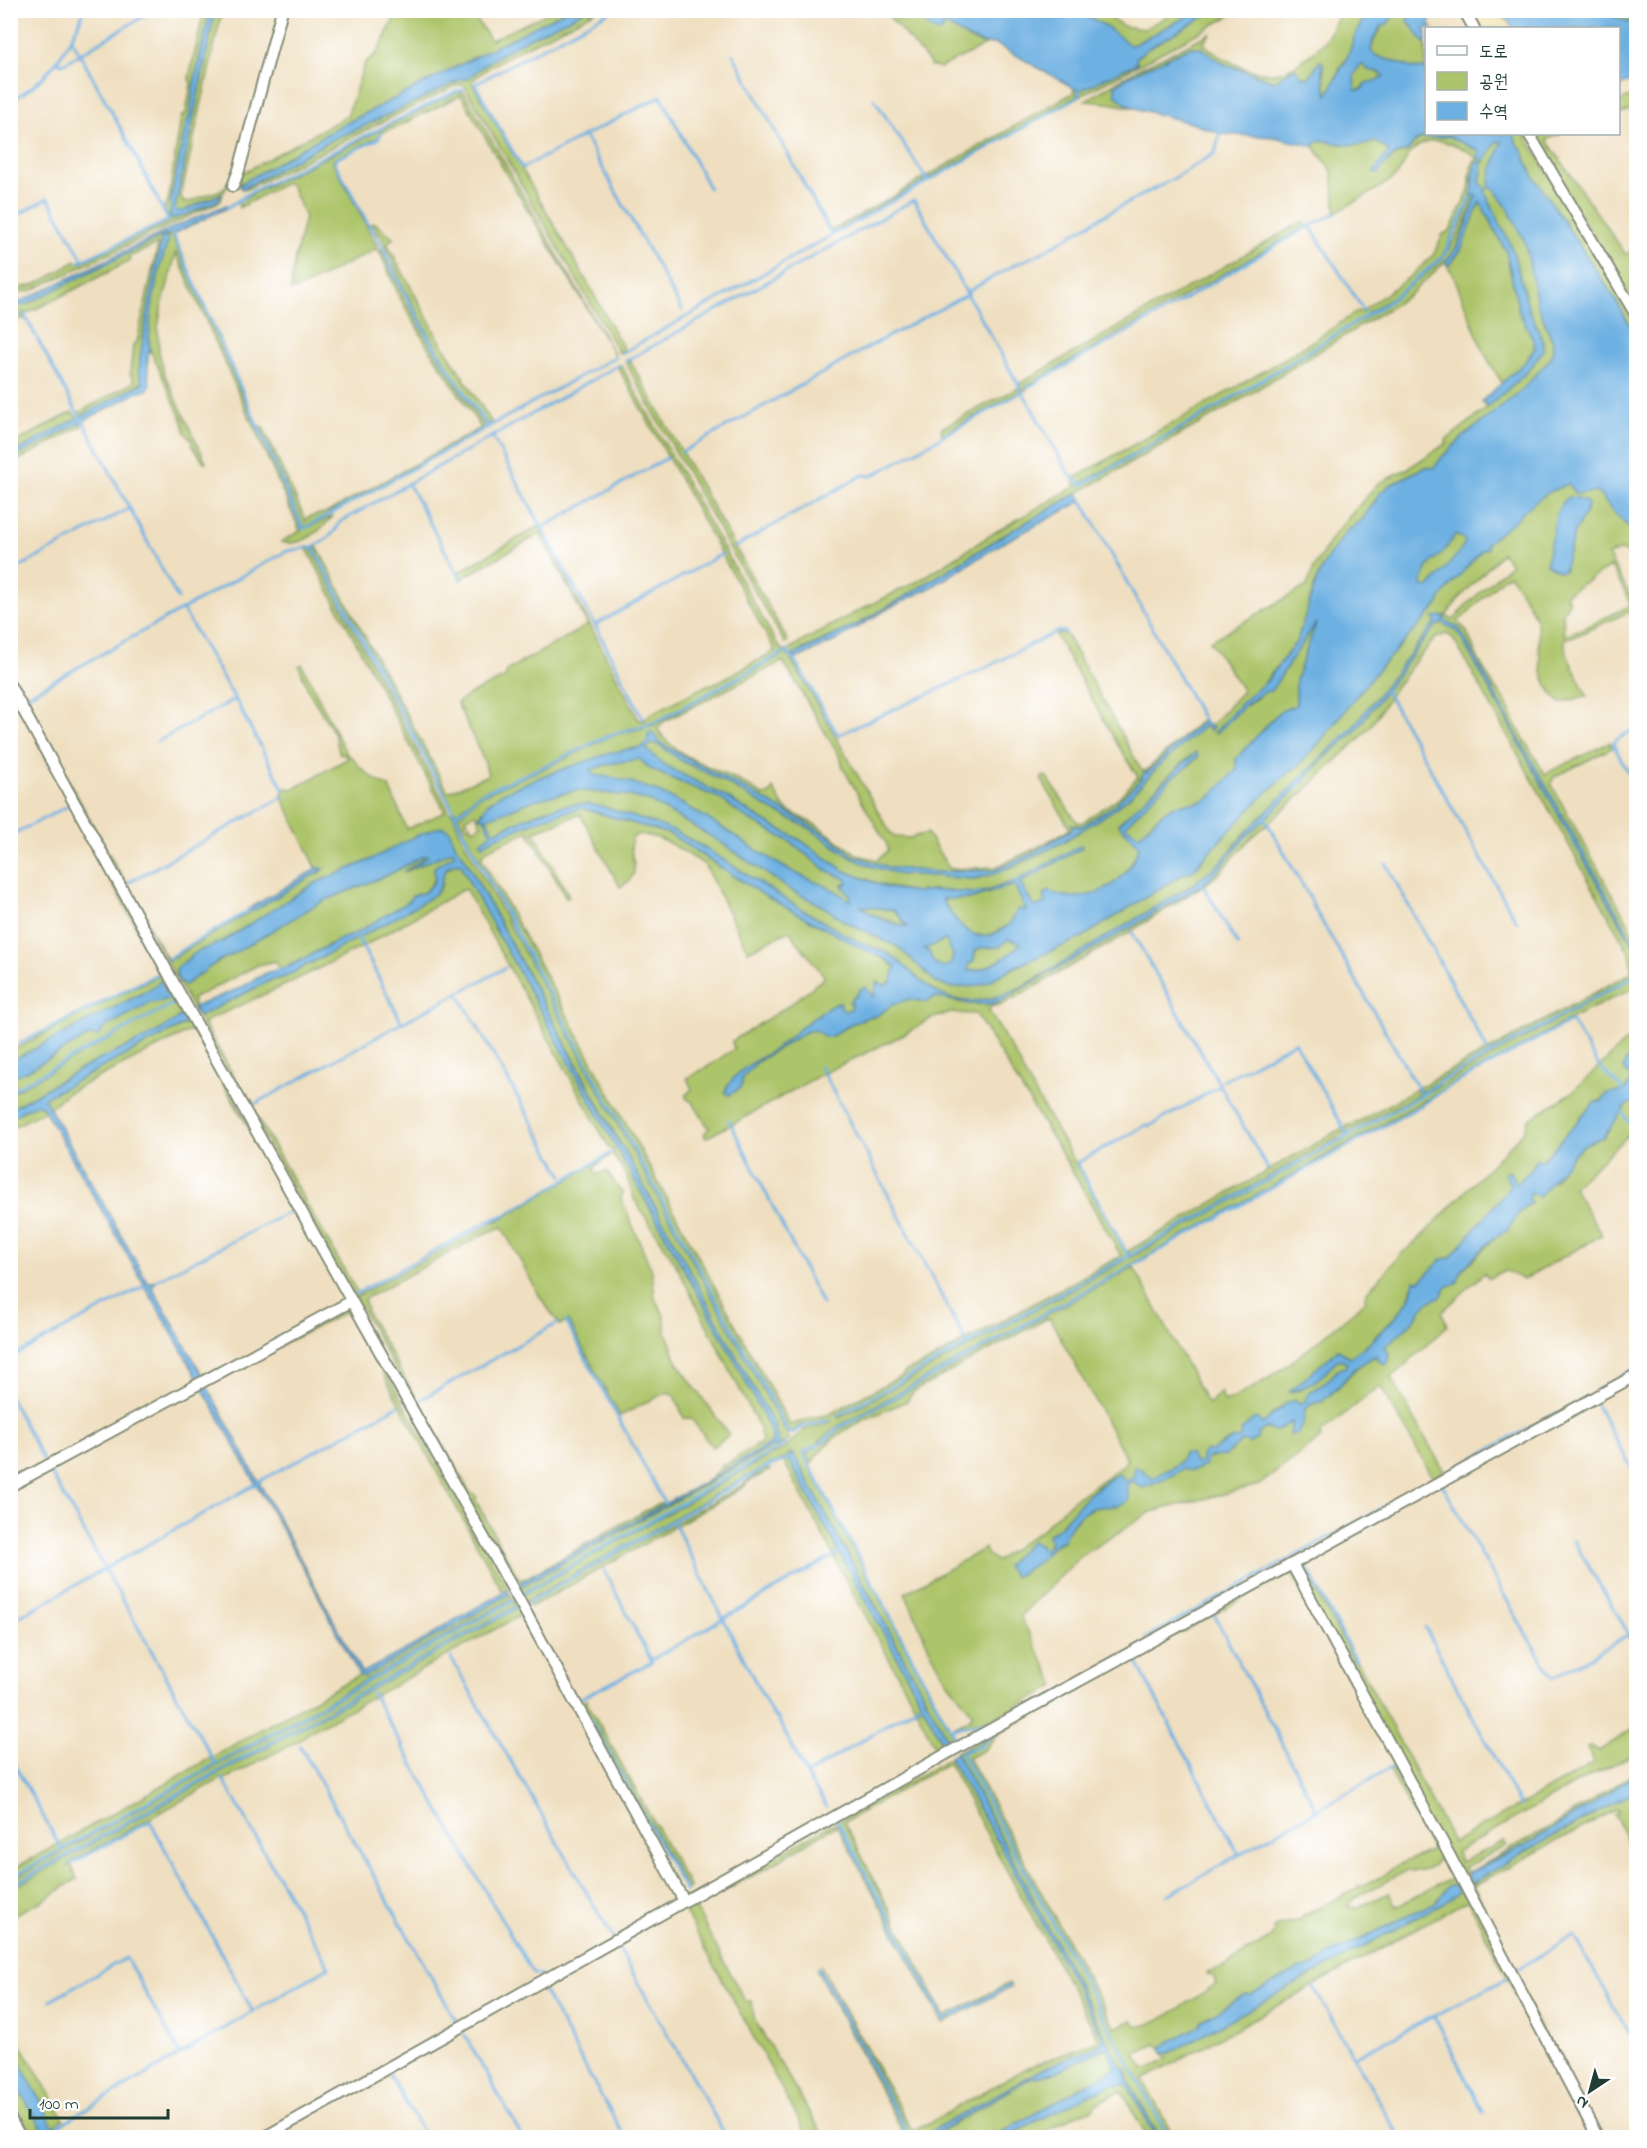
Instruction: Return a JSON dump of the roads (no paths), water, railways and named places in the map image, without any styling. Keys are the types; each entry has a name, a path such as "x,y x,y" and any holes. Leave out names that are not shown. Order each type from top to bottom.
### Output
{"street":[{"path":"233,186 282,10"},
{"path":"1464,10 1473,27"},
{"path":"1530,135 1636,315"},
{"path":"10,686 684,1901"},
{"path":"10,1486 352,1301"},
{"path":"263,2138 955,1749 1636,1375"},
{"path":"1292,1564 1598,2138"},
{"path":"10,2120 21,2138"}],"water":[{"path":"210,11 215,11 175,209 183,211 221,194 219,200 170,219 171,199"},
{"path":"565,11 585,11 508,50 468,79 462,79 335,138 242,189 239,185 337,128"},
{"path":"926,11 1079,11 1107,27 1130,45 1197,11 1214,11 1148,48 1136,58 1137,63 1079,91 996,44 976,41 946,25 942,25 944,29 939,32 931,29 922,20 931,17"},
{"path":"1368,11 1396,11 1387,25 1381,26 1373,41 1371,51 1378,56 1408,67 1425,68 1425,135 1514,135 1533,175 1615,299 1633,330 1636,351 1636,533 1617,516 1597,492 1576,494 1569,484 1538,499 1486,544 1488,548 1482,550 1442,596 1438,605 1375,673 1315,748 1263,796 1194,869 1081,938 977,986 953,988 937,983 898,947 844,921 824,907 791,890 714,838 649,801 630,796 577,790 534,800 486,817 493,831 497,831 549,809 572,804 589,804 664,827 709,850 842,933 891,955 936,992 963,1001 990,999 1024,986 1194,884 1221,862 1254,824 1352,728 1436,621 1433,618 1445,616 1444,620 1459,628 1636,946 1636,950 1576,847 1460,636 1455,630 1442,623 1435,627 1421,644 1355,731 1316,766 1305,781 1244,839 1206,882 1000,1001 990,1004 970,1004 935,997 926,1002 909,999 892,1005 875,1017 868,1017 849,1025 832,1036 825,1037 815,1030 807,1031 757,1062 743,1077 741,1087 729,1095 725,1092 729,1084 741,1071 780,1045 825,1009 841,1002 841,1008 845,1011 851,1009 852,1004 849,1002 860,989 866,987 873,997 877,982 884,985 890,983 896,967 765,896 670,834 582,808 547,817 483,845 480,842 491,834 484,818 478,817 486,805 501,794 535,779 613,752 643,747 648,740 648,733 652,732 662,744 829,836 854,856 891,868 938,872 996,870 1031,854 1073,829 1071,824 1082,826 1112,807 1139,781 1144,773 1148,772 1203,722 1213,728 1210,731 1205,726 1202,728 1112,811 1061,843 995,874 974,879 902,875 870,866 852,858 809,828 682,761 659,745 652,743 646,749 664,765 726,797 800,840 845,871 888,888 917,892 932,890 974,893 987,891 1018,880 1081,845 1082,848 1020,883 1035,907 1045,903 1043,896 1049,891 1063,896 1091,895 1116,881 1134,859 1139,845 1118,824 1196,752 1198,756 1173,777 1125,826 1139,835 1164,812 1176,805 1200,802 1209,798 1237,769 1236,759 1279,712 1296,705 1296,680 1316,623 1271,691 1250,701 1217,733 1214,733 1242,702 1267,681 1297,641 1317,579 1326,560 1346,532 1362,520 1381,492 1390,485 1425,467 1434,468 1464,436 1522,390 1550,359 1553,350 1553,342 1537,303 1525,242 1508,209 1494,189 1489,188 1492,169 1502,142 1497,141 1485,161 1478,158 1479,151 1448,136 1421,138 1408,151 1399,153 1390,159 1378,174 1374,172 1389,151 1376,142 1355,145 1320,140 1313,146 1274,137 1222,134 1135,108 1115,95 1115,86 1129,76 1190,47 1201,48 1224,64 1274,81 1295,68 1301,76 1309,78 1320,61 1323,63 1322,71 1327,95 1347,58 1356,33","holes":["1360,65 1364,65 1368,70 1379,72 1384,76 1379,80 1366,83 1361,90 1355,90 1354,76","1455,535 1463,538 1465,542 1462,548 1430,586 1427,588 1422,586 1426,570","639,759 651,769 719,798 748,819 789,841 826,870 846,879 848,883 842,885 850,895 851,901 836,891 782,866 669,797 621,779 594,775 590,770 608,764","1014,885 1026,910 1018,909 1010,923 996,933 979,936 957,922 942,899 969,899","861,906 894,910 908,927 877,917","1008,939 1021,943 997,962 983,969 968,971 969,964 974,961 975,951 980,948 1000,947","946,940 953,955 951,964 944,967 936,964 930,952 924,949"]},
{"path":"1410,11 1428,11 1432,16 1429,23 1432,27 1425,27 1425,44 1408,21"},
{"path":"1491,11 1600,11 1629,22 1636,20 1636,80 1620,86 1620,27 1512,27 1507,20"},
{"path":"1477,161 1483,163 1480,183 1486,188 1485,192 1512,248 1529,310 1543,341 1543,350 1529,370 1488,407 1482,401 1525,362 1535,348 1533,339 1519,312 1506,251 1480,202 1461,250 1448,266 1445,262 1460,241 1476,198 1476,195 1471,197"},
{"path":"226,205 227,208 173,234 164,235 27,304 11,305 11,300 18,302 24,300 174,227"},
{"path":"168,237 157,280 150,325 148,362 150,386 146,391 142,390 11,459 11,454 143,383 139,372 140,357 155,269 162,238"},
{"path":"1078,493 1082,501 1001,544 930,588 891,607 835,641 796,659 793,655 860,623 1004,535"},
{"path":"1569,497 1588,503 1585,514 1574,533 1564,571 1560,572 1546,564 1556,515 1561,504"},
{"path":"443,827 449,830 457,848 463,855 775,1427 774,1430 779,1440 779,1447 775,1445 518,1588 519,1583 712,1478 773,1442 769,1427 735,1361 461,864 448,866 438,891 416,906 283,978 271,980 200,1016 194,1007 240,988 266,973 292,965 353,935 409,901 412,896 425,892 435,881 434,867 454,855 453,851 403,872 428,856 425,855 390,874 321,902 220,960 185,985 179,981 176,972 176,969 195,953 225,940 313,884 370,860 412,838"},
{"path":"316,867 324,869 253,911 248,909 314,870"},
{"path":"165,978 176,998 150,1003 104,1028 99,1036 89,1036 27,1071 11,1077 11,1061 150,989"},
{"path":"183,1014 188,1020 185,1024 44,1098 148,1283 157,1280 152,1287 203,1376 198,1379 42,1106 36,1104 11,1117 11,1109 83,1068 151,1035"},
{"path":"1636,1050 1636,1093 1633,1094 1633,1102 1627,1105 1603,1137 1585,1144 1572,1156 1539,1197 1531,1192 1529,1198 1531,1202 1521,1210 1507,1231 1484,1247 1463,1269 1457,1283 1446,1287 1441,1297 1427,1304 1410,1324 1385,1347 1389,1354 1387,1365 1380,1362 1376,1355 1354,1369 1322,1402 1313,1403 1305,1409 1303,1424 1298,1433 1290,1435 1292,1422 1276,1431 1266,1428 1259,1433 1257,1439 1250,1443 1242,1441 1225,1456 1207,1457 1206,1465 1200,1468 1182,1469 1142,1488 1133,1481 1127,1484 1129,1499 1117,1506 1097,1507 1086,1511 1068,1530 1063,1541 1056,1543 1037,1563 1015,1577 1006,1566 1016,1555 1032,1541 1045,1550 1050,1543 1048,1534 1054,1532 1088,1495 1118,1473 1125,1481 1134,1476 1134,1467 1139,1467 1153,1479 1175,1466 1184,1453 1190,1454 1196,1464 1202,1462 1202,1455 1206,1450 1211,1451 1234,1438 1237,1439 1241,1436 1241,1431 1253,1419 1259,1419 1262,1424 1287,1403 1295,1400 1300,1405 1308,1394 1325,1383 1339,1369 1346,1367 1347,1362 1340,1359 1316,1380 1289,1392 1338,1350 1350,1357 1389,1324 1409,1299 1414,1280 1420,1281 1442,1259 1450,1258 1511,1186 1504,1174 1509,1170 1516,1184 1530,1171 1536,1160 1543,1160 1595,1102 1601,1102 1608,1093 1625,1091 1632,1078 1623,1068"},
{"path":"206,1384 362,1673 431,1636 439,1629 507,1590 510,1594 364,1677 359,1675 310,1580 201,1386"},
{"path":"791,1453 950,1746 942,1748 940,1738 921,1702 789,1460"},
{"path":"956,1752 1121,2066 1127,2070 1128,2080 1159,2137 1156,2137 1128,2086 1113,2084 1007,2137 993,2137 1116,2068 1107,2047 1054,2073 1030,2078 930,2137 919,2138 1046,2067 1098,2046 1104,2039 1008,1860 951,1761 950,1756"},
{"path":"1636,1774 1636,1791 1471,1884 1467,1879 1468,1874 1529,1843"},
{"path":"1448,1886 1458,1887 1458,1893 1452,1898 1170,2053 1163,2053 1161,2048 1165,2045 1245,1995 1250,1995 1299,1969 1315,1965 1328,1955 1436,1902"},
{"path":"11,2047 58,2137 47,2137 23,2096 18,2096 17,2093 20,2092 11,2074"}],"waterway":[{"path":"10,101 35,84 56,63 72,38 84,10"},
{"path":"57,62 63,64 154,10"},
{"path":"613,10 475,84 522,168 661,96 709,188"},
{"path":"72,40 168,220"},
{"path":"733,54 832,235"},
{"path":"227,208 251,192 454,92 463,90"},
{"path":"622,353 1078,97 1079,91"},
{"path":"874,99 927,180"},
{"path":"967,292 1014,265 1041,253 1215,153 1220,133"},
{"path":"381,134 378,139 338,158 335,163 384,249 396,277 431,342 488,428"},
{"path":"584,135 682,310"},
{"path":"626,361 914,200 1069,474 1082,485 1212,410 1387,303 1443,257 1471,197"},
{"path":"10,219 48,198 83,260"},
{"path":"1028,387 1170,308 1307,227 1336,213"},
{"path":"79,262 169,220"},
{"path":"1310,226 1364,311"},
{"path":"173,234 303,529 615,357"},
{"path":"682,452 968,294"},
{"path":"24,314 80,418"},
{"path":"455,814 313,547 329,537 340,522 619,365"},
{"path":"735,547 863,475 872,476 1022,392"},
{"path":"83,421 178,599"},
{"path":"492,436 595,625 643,719"},
{"path":"542,528 667,458"},
{"path":"408,483 461,580"},
{"path":"1082,501 1205,723"},
{"path":"10,572 130,508"},
{"path":"23,698 287,551 312,547"},
{"path":"595,625 722,554"},
{"path":"1631,605 1636,614"},
{"path":"183,610 284,790"},
{"path":"829,1420 801,1427 792,1434 788,1432 546,988 455,814 465,809 478,795 610,735 654,723 787,651 838,735 983,669 1058,631 1065,632"},
{"path":"1386,691 1517,922"},
{"path":"157,742 235,699"},
{"path":"1636,728 1613,744 1636,787"},
{"path":"126,884 283,797"},
{"path":"10,836 68,806"},
{"path":"1265,819 1422,1095"},
{"path":"1386,864 1490,1055"},
{"path":"1202,884 1238,945"},
{"path":"168,959 250,910"},
{"path":"1132,932 1268,1169"},
{"path":"253,1105 402,1023 358,938"},
{"path":"402,1023 505,968"},
{"path":"19,1044 157,974"},
{"path":"837,1416 1631,978"},
{"path":"458,993 563,1176"},
{"path":"10,1091 178,1001"},
{"path":"958,1744 803,1453 823,1442 840,1427 1422,1105 1448,1087 1571,1021 1599,1066 1624,1091"},
{"path":"1223,1081 1295,1042 1347,1134"},
{"path":"820,1066 968,1346"},
{"path":"1129,1257 1077,1163 1146,1125 1150,1126 1220,1086"},
{"path":"1622,1112 1636,1131"},
{"path":"729,1120 822,1304"},
{"path":"355,1294 487,1222 505,1215 611,1153"},
{"path":"157,1280 295,1209"},
{"path":"10,1235 14,1234"},
{"path":"10,1358 146,1285"},
{"path":"566,1322 665,1504"},
{"path":"418,1401 558,1323"},
{"path":"1598,1390 1636,1368"},
{"path":"10,1398 44,1461"},
{"path":"1595,1402 1636,1476"},
{"path":"258,1482 398,1406"},
{"path":"1146,1638 1556,1413"},
{"path":"522,1594 786,1444"},
{"path":"526,1604 766,1467 789,1459"},
{"path":"49,1470 216,1765"},
{"path":"10,1622 256,1484"},
{"path":"1442,1484 1553,1678 1630,1634"},
{"path":"674,1523 772,1714 778,1719 809,1780 827,1807"},
{"path":"1573,1540 1636,1646"},
{"path":"579,1699 652,1662 651,1660 840,1552"},
{"path":"1304,1562 1356,1661"},
{"path":"604,1570 651,1660"},
{"path":"10,1878 512,1601"},
{"path":"10,1887 517,1607"},
{"path":"1212,1611 1317,1811"},
{"path":"1425,1627 1520,1806"},
{"path":"451,1658 613,1938"},
{"path":"1136,1661 1239,1855"},
{"path":"372,1693 533,1974 540,1975 541,1978"},
{"path":"806,1775 921,1704"},
{"path":"589,1717 686,1892"},
{"path":"950,1729 996,1721"},
{"path":"995,1732 979,1747 961,1752 1169,2138"},
{"path":"300,1746 458,2024"},
{"path":"10,1757 62,1850"},
{"path":"1168,1895 1394,1766 1439,1854"},
{"path":"53,2129 329,1967 223,1779"},
{"path":"837,1820 944,2020 1009,1986"},
{"path":"71,1864 150,1821 253,2012"},
{"path":"1515,1970 1574,1936 1630,2034"},
{"path":"616,1944 727,2138"},
{"path":"50,2000 126,1958 180,2054"},
{"path":"818,1968 910,2138"},
{"path":"1354,2057 1506,1979"},
{"path":"541,1986 626,2138"},
{"path":"1314,1988 1400,2138"},
{"path":"1434,2017 1483,2112"},
{"path":"464,2034 523,2138"},
{"path":"388,2072 426,2138"},
{"path":"10,2102 30,2138"},
{"path":"1596,2124 1604,2138"}],"railway":[{"path":"10,2130 15,2138"}]}
